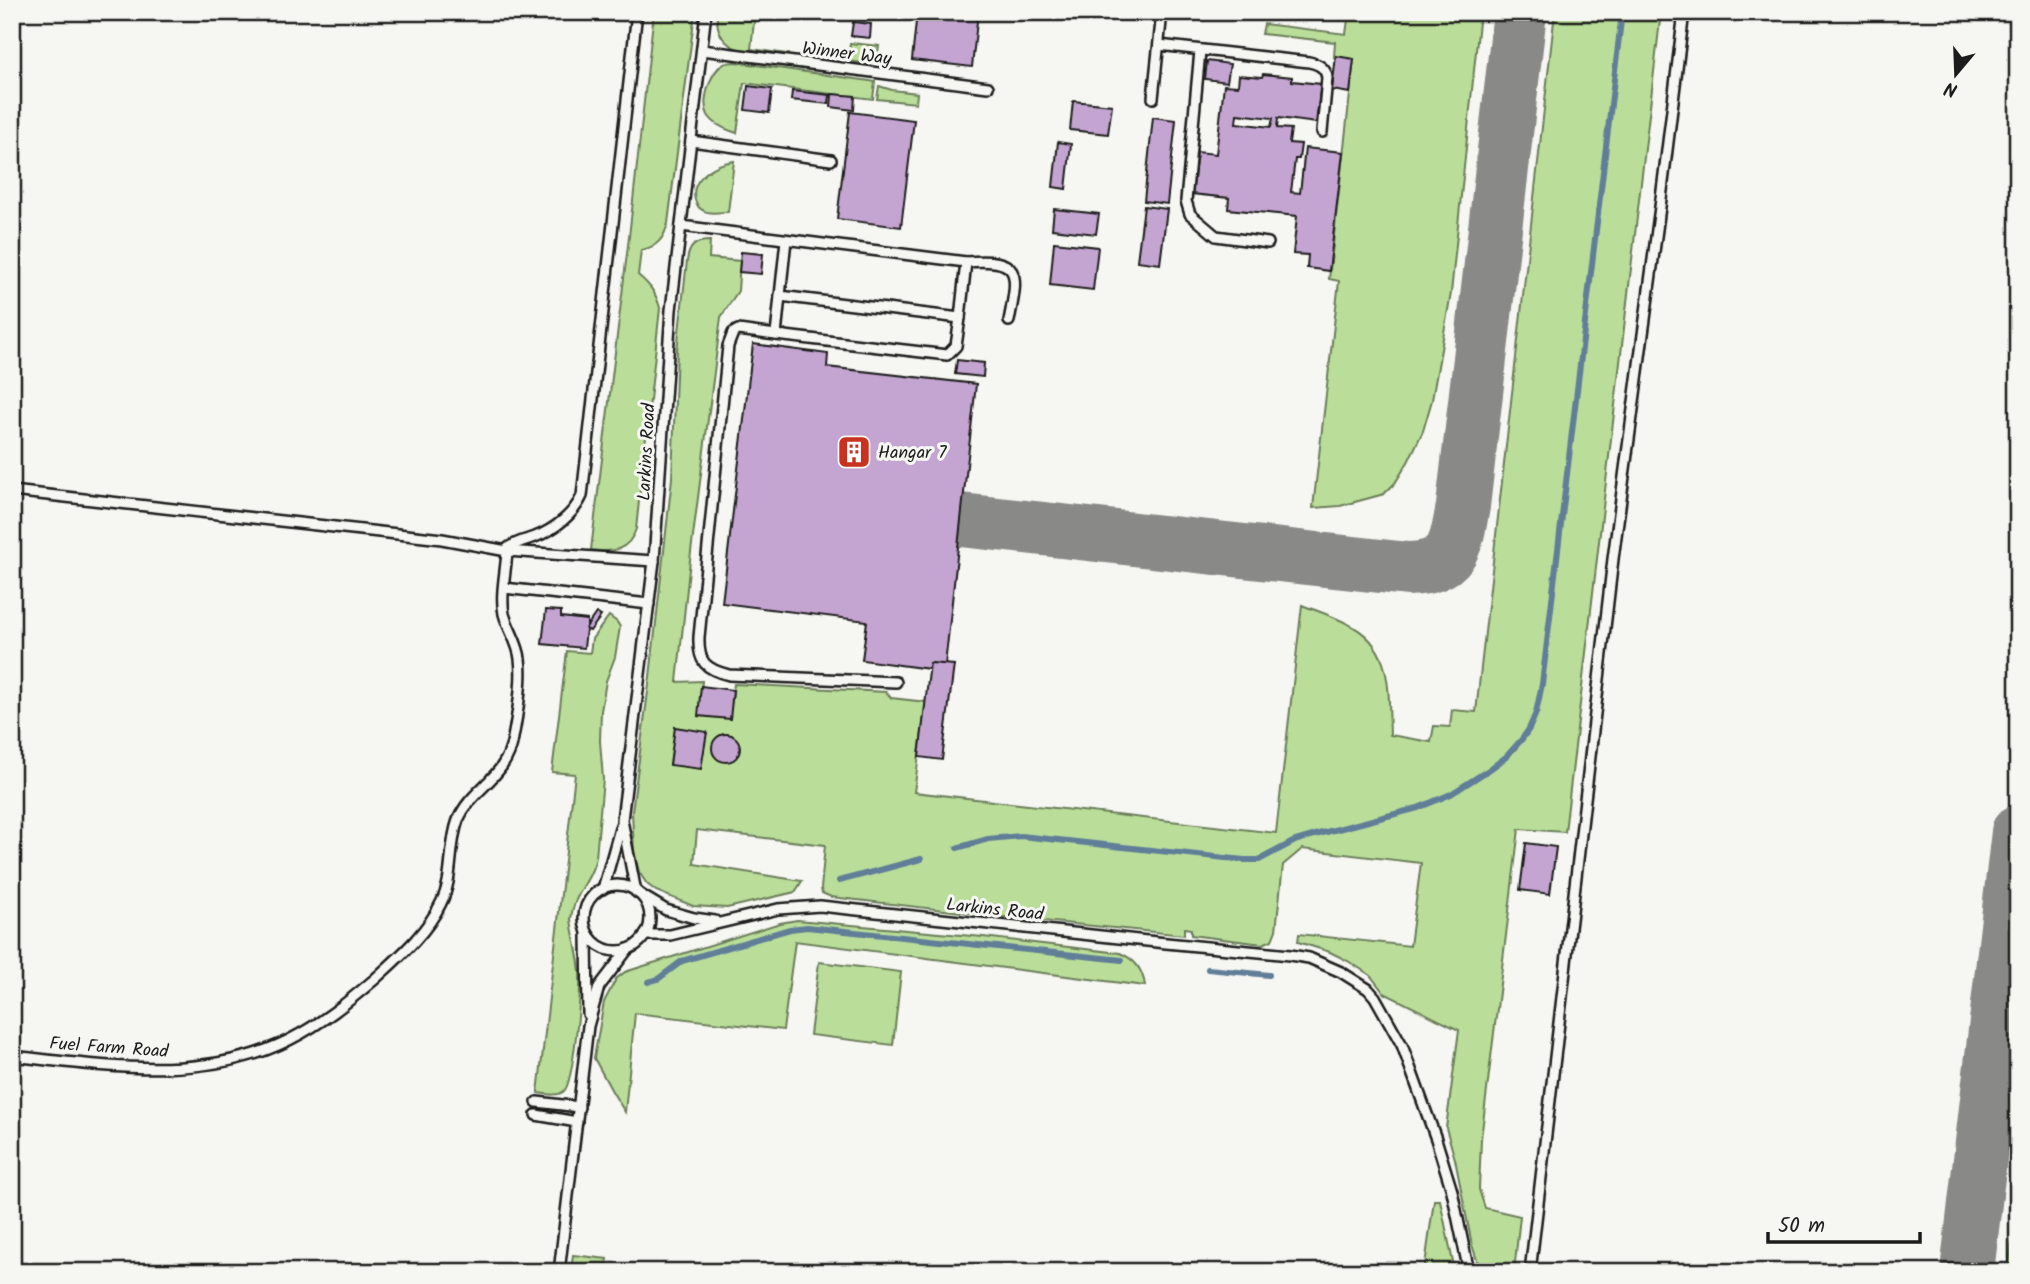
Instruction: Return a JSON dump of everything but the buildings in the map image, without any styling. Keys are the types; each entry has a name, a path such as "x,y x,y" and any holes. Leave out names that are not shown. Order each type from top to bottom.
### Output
{"lane":[{"path":"508,551 510,545 552,528 576,507 583,496 637,12"},
{"name":"Larkins Road","path":"636,892 622,820 654,561 668,353 706,12"},
{"path":"1153,98 1161,12"},
{"path":"1530,1272 1613,559 1684,12"},
{"path":"1159,45 1309,62 1321,67 1328,78 1322,132"},
{"name":"Winner Way","path":"702,50 988,87"},
{"path":"1200,51 1187,210 1220,238 1268,243"},
{"path":"691,141 831,160"},
{"path":"681,226 966,262 991,260 1009,267 1013,274 1015,284 1009,321"},
{"path":"776,335 786,240"},
{"path":"896,682 729,675 712,670 700,657 699,637 728,346 733,333 738,330 947,355 956,346 966,262"},
{"path":"780,296 960,318"},
{"path":"12,491 442,539 508,551 654,561"},
{"name":"Fuel Farm Road","path":"12,1056 150,1069 197,1065 242,1057 279,1044 322,1021 384,971 424,930 441,905 460,816 474,796 504,766 511,749 521,660 505,616 504,589 508,551"},
{"path":"504,589 649,604"},
{"path":"603,889 622,820"},
{"path":"559,1272 588,1026 584,911 596,893 615,886 626,887 666,910 723,922"},
{"path":"588,1026 599,987 628,949 645,935 649,926 650,916 643,898 636,892"},
{"name":"Larkins Road","path":"645,935 670,935 778,909 820,906 1309,958 1341,972 1368,989 1402,1045 1452,1191 1469,1272"},
{"path":"586,931 599,946 608,950 628,949"},
{"path":"537,1102 579,1107"},
{"path":"536,1115 577,1122"}],"green space":[{"path":"654,12 695,12 668,223 659,241 641,250 638,275 652,290 660,308 636,529 624,546 598,551 591,550"},
{"path":"717,12 755,12 751,49 788,56 750,52 729,45 718,27"},
{"path":"1349,12 1480,12 1451,293 1432,400 1423,431 1395,483 1384,494 1340,506 1313,508 1339,281 1329,279 1354,59 1334,57 1335,42 1262,34 1264,24 1346,34"},
{"path":"1555,12 1661,12 1565,832 1519,829 1481,1139 1479,1189 1485,1208 1520,1216 1514,1272 1481,1272 1472,1245 1446,1128 1459,1030 1384,993 1370,975 1348,961 1298,942 1299,934 1410,946 1421,863 1302,849 1283,865 1276,930 1272,940 1263,944 1191,935 1191,929 1184,928 1184,935 994,916 994,909 988,909 987,915 831,897 822,893 821,889 825,845 697,830 694,864 802,881 795,892 727,908 693,906 656,891 639,872 634,852 632,812 672,478 677,350 687,261 694,245 705,241 710,241 709,258 740,261 738,291 721,317 677,682 702,681 700,701 731,706 734,684 886,692 891,698 926,702 914,792 1276,833 1302,605 1348,624 1363,633 1374,645 1386,672 1390,735 1431,742 1434,726 1450,727 1452,710 1476,712"},
{"path":"850,43 879,46 877,57 870,64 848,61"},
{"path":"735,62 875,82 873,99 744,83 737,133 714,122 706,109 708,87 715,73 725,64"},
{"path":"879,86 917,93 916,103 877,99"},
{"path":"734,161 728,212 704,211 695,200 696,185 713,168"},
{"path":"609,616 620,627 601,711 603,779 596,857 591,873 575,902 571,919 580,973 574,1054 564,1091 555,1095 545,1094 538,1093 575,774 552,772 567,651 590,653 592,639"},
{"path":"797,920 1120,953 1130,958 1137,966 1145,986 795,941 783,1030 635,1013 625,1112 594,1058 604,1002 616,979 625,972"},
{"path":"819,962 901,972 893,1045 810,1035"},
{"path":"2018,1189 2018,1272 2008,1272"},
{"path":"1434,1200 1440,1200 1455,1272 1424,1272"},
{"path":"573,1255 607,1259 606,1272 571,1272"}],"waterway":[{"path":"957,848 988,839 1021,836 1259,860 1295,841 1418,808 1451,794 1506,757 1522,739 1536,713 1542,684 1622,12"},
{"path":"839,881 921,859"},
{"path":"648,982 658,979 682,961 790,929 807,927 1122,960"},
{"path":"1208,969 1269,975"}],"taxiway":[{"path":"961,520 1408,569 1423,568 1444,559 1455,543 1463,506 1520,12"},
{"path":"1967,1272 2018,832"}],"place":[{"name":"Hangar 7","path":"854,452"}]}
